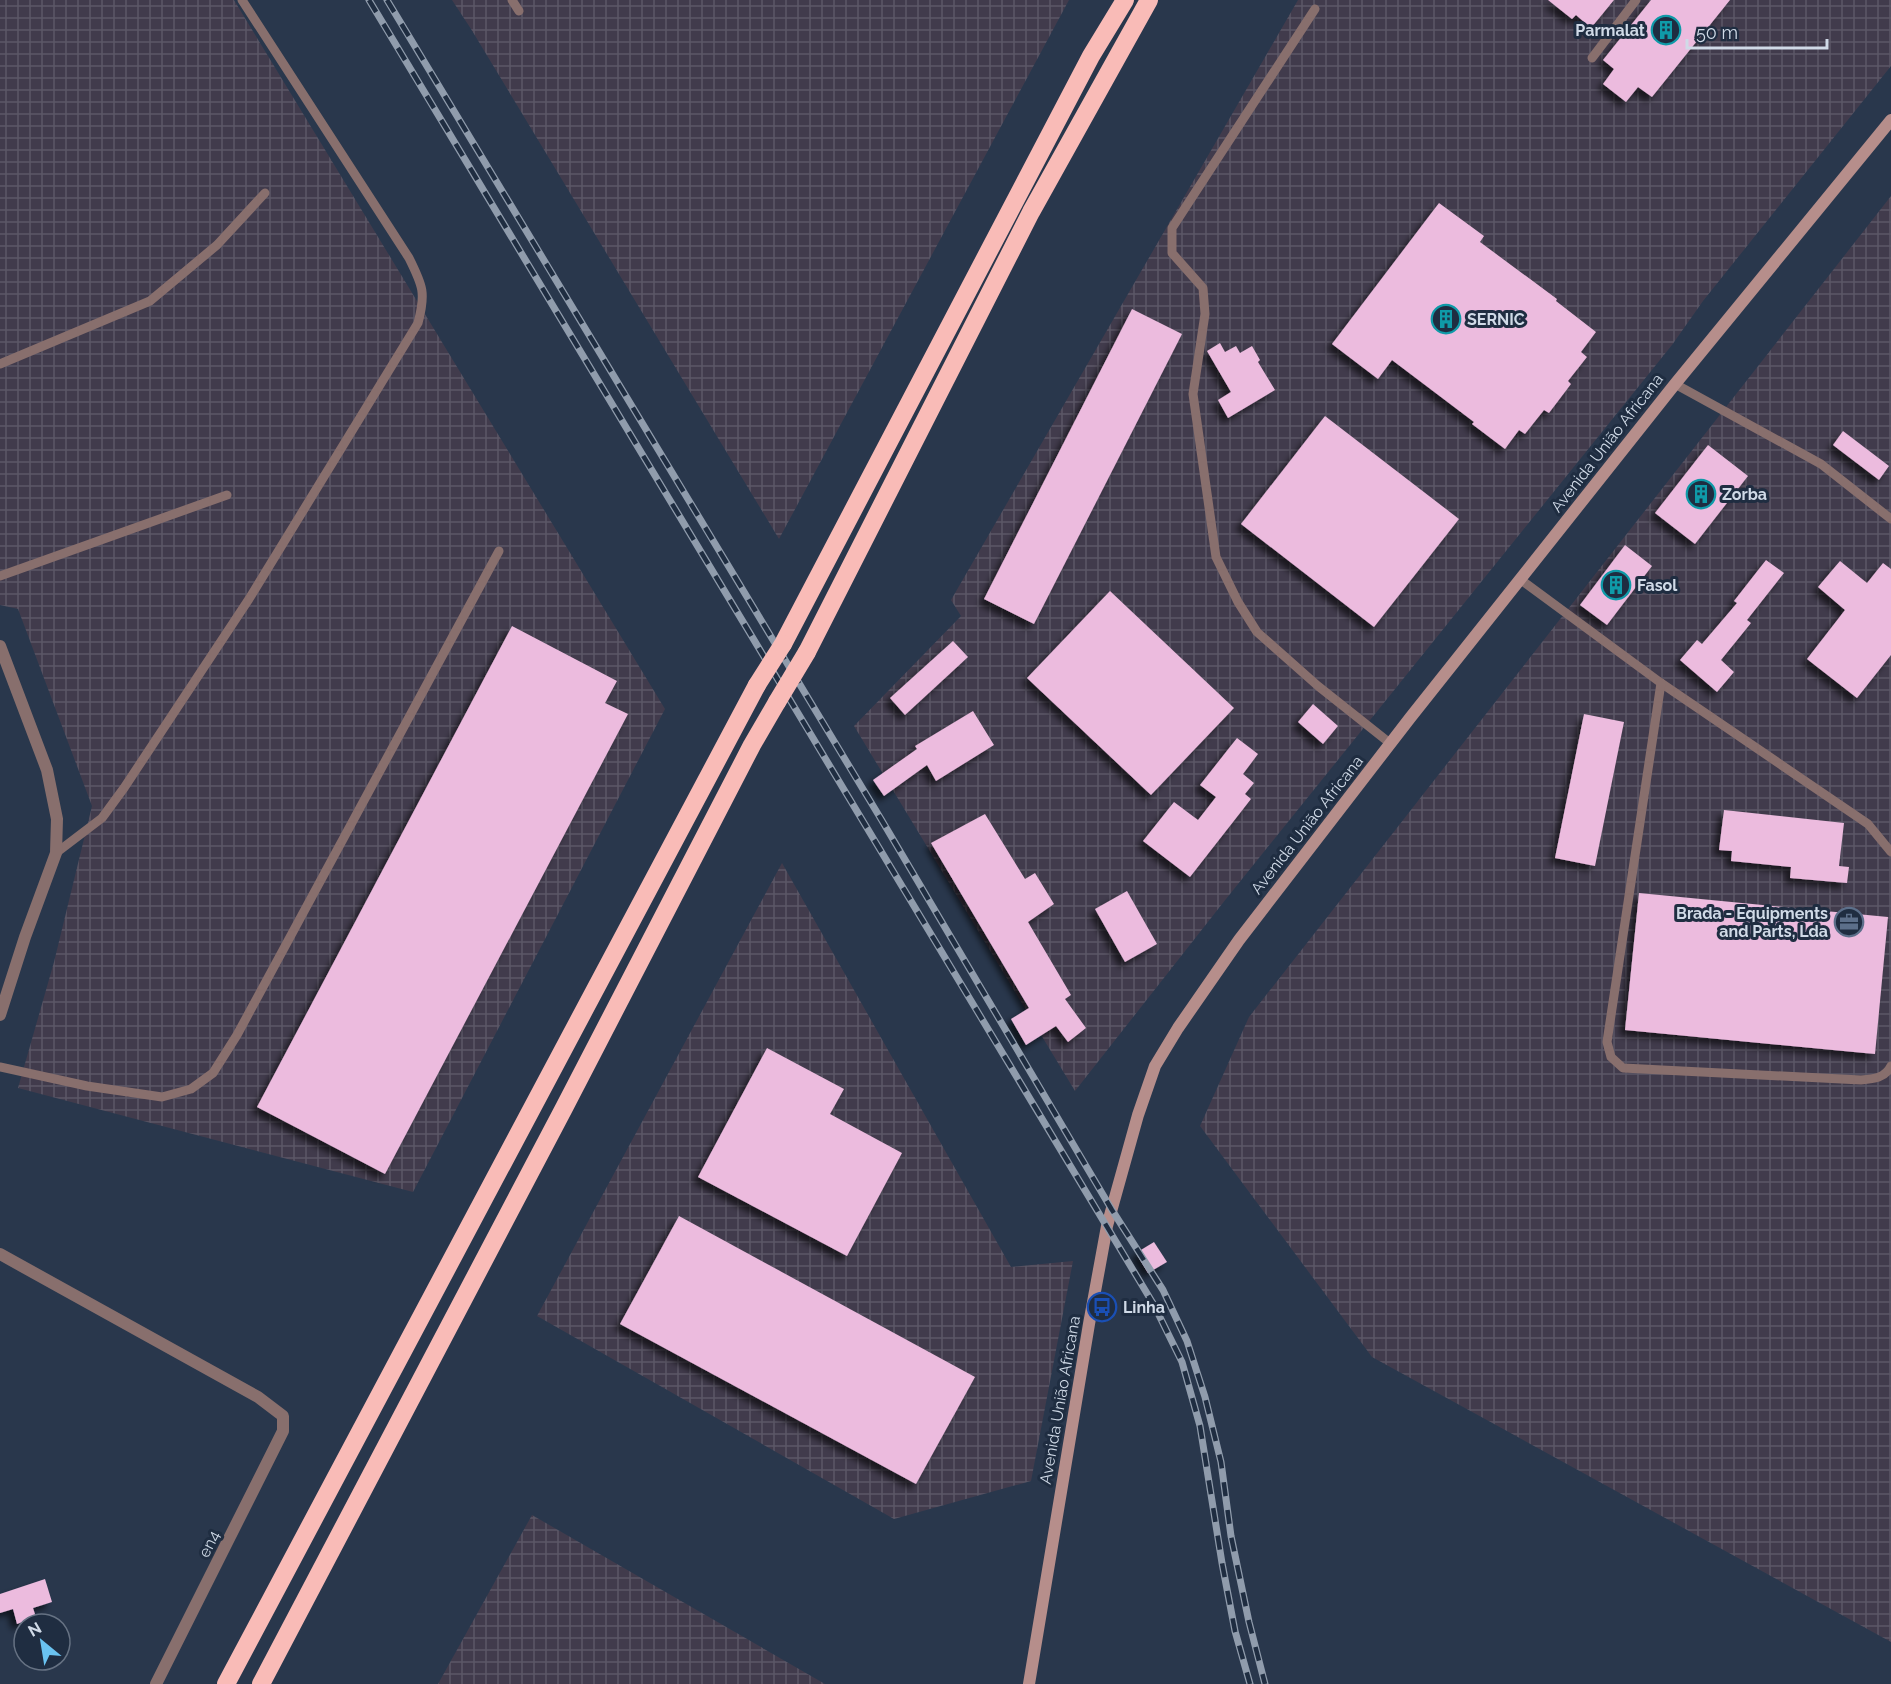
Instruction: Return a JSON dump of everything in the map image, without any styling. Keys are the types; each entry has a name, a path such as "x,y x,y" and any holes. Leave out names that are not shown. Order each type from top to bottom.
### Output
{"highway":[{"path":"226,1684 734,726 783,644 1091,56 1125,0"},
{"path":"261,1684 752,745 807,652 1031,212 1149,0"}],"main road":[{"name":"Avenida União Africana","path":"1029,1684 1107,1226 1138,1115 1155,1066 1178,1028 1239,940 1391,744 1675,384 1891,120"}],"street":[{"path":"0,646 48,770 57,819 56,853 25,937 0,1015"},
{"name":"en4","path":"0,1254 258,1397 283,1416 283,1431 156,1684"}],"lane":[{"path":"56,853 102,818 195,682 249,599 417,323 423,301 420,280 409,258 242,0"},
{"path":"513,0 519,11"},
{"path":"1592,58 1636,0"},
{"path":"1315,9 1172,228 1172,253 1203,288 1205,314 1193,394 1216,557 1238,602 1257,632 1318,686 1391,744"},
{"path":"0,364 150,301 217,245 265,192"},
{"path":"1675,384 1821,464 1891,519"},
{"path":"0,576 227,495"},
{"path":"0,1067 87,1086 162,1096 191,1089 213,1073 237,1035 498,551"},
{"path":"1521,580 1660,683 1868,824 1891,852"},
{"path":"1660,683 1607,1042 1611,1057 1623,1068 1861,1080 1879,1078 1889,1071 1891,1066"}],"shaded area":[{"path":"0,0 234,0 665,709 413,1192 18,1088 54,962 92,806 18,609 0,605"},
{"path":"452,0 1069,0 779,539 471,29"},
{"path":"1298,0 1891,0 1891,66 1703,301 1672,345 1226,899 1075,1091 854,726 961,616 951,600"},
{"path":"1891,196 1891,1642 1372,1357 1200,1126 1249,1017"},
{"path":"782,863 1011,1267 1073,1261 1031,1481 894,1519 537,1316"},
{"path":"532,1515 825,1684 438,1684"}],"building":[{"name":"Parmalat","path":"1548,0 1614,0 1591,28 1576,15 1572,19"},
{"name":"Parmalat","path":"1651,0 1730,0 1652,97 1638,87 1626,102 1603,84 1614,69 1603,60"},
{"name":"SERNIC","path":"1439,203 1484,236 1480,242 1557,299 1556,301 1596,332 1581,352 1587,357 1568,381 1571,384 1549,413 1544,410 1525,434 1519,430 1505,449 1472,424 1474,422 1392,360 1378,379 1332,344"},
{"path":"1132,309 1182,334 1034,624 984,599"},
{"path":"1220,343 1225,352 1236,346 1240,353 1252,346 1260,360 1258,362 1275,390 1228,418 1218,400 1231,392 1207,351"},
{"path":"1325,416 1459,519 1374,627 1241,524"},
{"path":"1843,431 1889,466 1879,480 1833,445"},
{"name":"Zorba","path":"1708,445 1748,476 1695,544 1655,513"},
{"name":"Fasol","path":"1625,545 1652,566 1607,625 1580,605"},
{"path":"1766,560 1784,573 1747,620 1751,623 1721,660 1734,672 1717,692 1680,660 1697,640 1702,644 1737,603 1734,601"},
{"path":"1840,561 1867,583 1883,563 1891,569 1891,655 1857,698 1807,659 1845,610 1818,587"},
{"path":"1110,591 1234,708 1151,795 1027,678"},
{"path":"512,626 617,681 605,703 628,714 385,1174 257,1107"},
{"path":"953,641 968,657 905,715 890,698"},
{"path":"1313,704 1338,726 1323,744 1298,722"},
{"path":"973,711 994,745 936,781 927,765 884,796 873,780 917,749 915,746"},
{"path":"1584,714 1624,722 1595,866 1555,858"},
{"path":"1237,738 1258,754 1243,774 1254,783 1245,794 1251,799 1190,877 1143,841 1174,802 1198,820 1216,797 1200,785"},
{"path":"1724,810 1844,823 1839,866 1849,867 1847,883 1790,878 1791,867 1731,861 1732,851 1719,850"},
{"path":"985,814 1025,879 1035,873 1054,904 1028,922 1071,995 1065,999 1086,1028 1068,1042 1056,1026 1026,1045 1011,1019 1029,1008 931,843"},
{"path":"1127,891 1157,944 1125,962 1095,909"},
{"path":"1639,893 1888,917 1875,1054 1625,1030"},
{"path":"767,1048 844,1089 830,1114 902,1153 847,1256 698,1177"},
{"path":"679,1216 975,1377 916,1484 620,1324"},
{"path":"1154,1242 1167,1262 1148,1273 1136,1253"},
{"path":"45,1579 52,1602 33,1608 34,1612 14,1612 13,1609 0,1613 0,1594"}],"railway":[{"path":"369,0 1154,1305 1182,1362 1200,1426 1235,1631 1250,1684"},
{"path":"387,0 881,819 1112,1210 1163,1290 1187,1341 1205,1397 1221,1462 1231,1536 1265,1684"}],"place":[{"name":"Parmalat","path":"1666,30"},
{"name":"SERNIC","path":"1446,319"},
{"name":"Zorba","path":"1701,494"},
{"name":"Fasol","path":"1616,585"},
{"name":"Brada - Equipments and Parts, Lda","path":"1849,922"},
{"name":"Linha","path":"1102,1307"}]}
